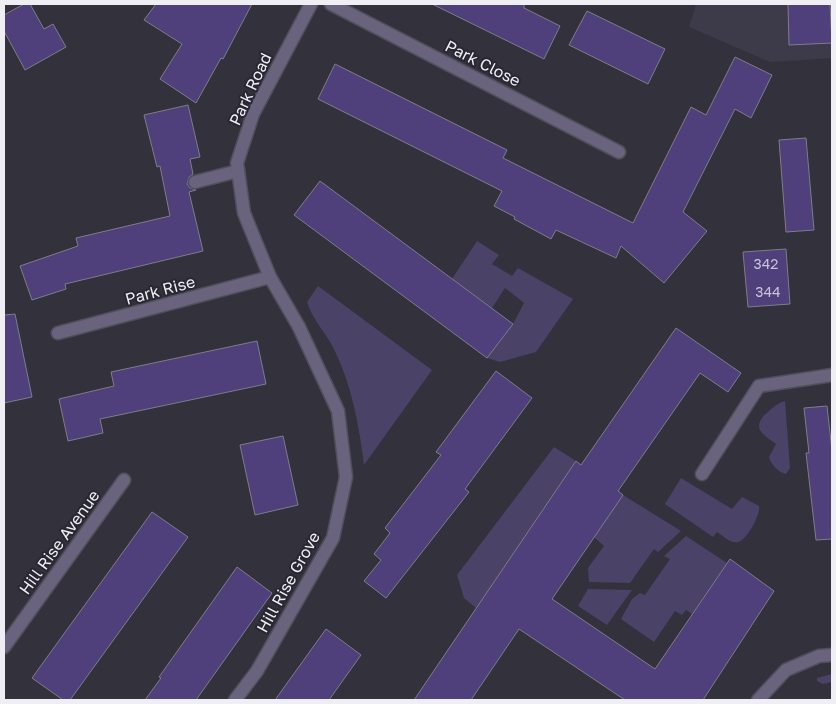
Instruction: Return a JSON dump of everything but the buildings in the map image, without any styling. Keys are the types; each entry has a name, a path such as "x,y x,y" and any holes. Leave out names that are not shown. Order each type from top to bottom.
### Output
{"street":[{"name":"Park Road","path":"270,277 244,213 237,163 253,114 310,4"},
{"name":"Park Close","path":"332,4 619,152"},
{"path":"195,182 238,171"},
{"name":"Park Rise","path":"58,334 270,277"},
{"name":"Hill Rise Grove","path":"234,700 258,671 333,538 346,477 338,411 299,327 270,277"},
{"path":"702,474 759,386 832,375"},
{"name":"Hill Rise Avenue","path":"4,647 124,480"},
{"path":"758,700 786,670 819,656 832,655"}],"shaded area":[{"path":"696,4 832,4 832,58 770,62 689,27"},
{"path":"477,241 499,255 492,264 512,276 518,268 573,299 536,352 500,362 487,358 513,324 524,303 505,288 492,308 452,279"},
{"path":"318,286 432,370 364,465 357,420 346,377 331,343 312,314 307,302"},
{"path":"785,401 790,468 786,474 778,470 771,463 769,457 776,444 766,437 759,426 763,417 770,410"},
{"path":"554,447 576,461 476,608 464,598 457,575"},
{"path":"681,478 732,509 742,497 759,506 756,520 745,537 738,542 733,542 717,532 713,537 665,504"},
{"path":"623,495 681,531 658,552 654,549 630,583 589,582 588,568 604,546 594,537"},
{"path":"686,536 727,563 692,614 686,610 682,615 675,611 654,642 621,619 632,599 640,593 645,595 670,559 664,556"},
{"path":"588,589 632,590 607,625 578,606"},
{"path":"832,674 832,682 823,684 817,681 817,678"}]}
